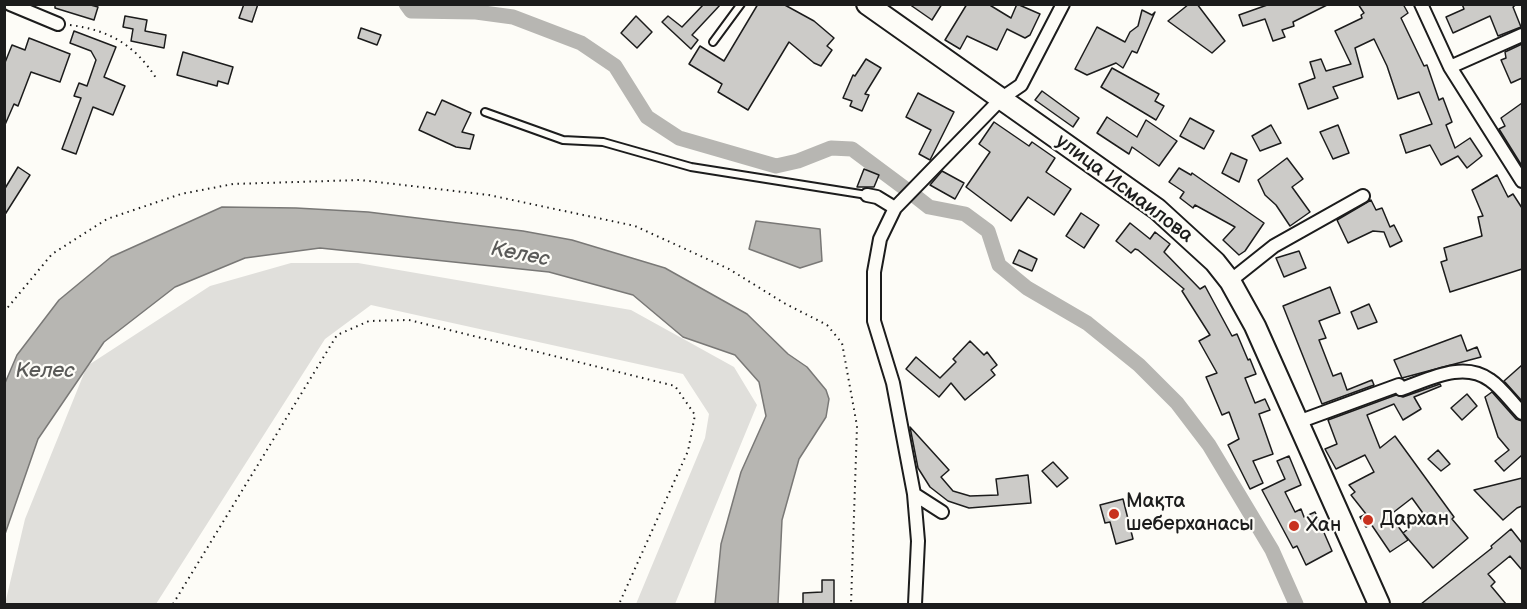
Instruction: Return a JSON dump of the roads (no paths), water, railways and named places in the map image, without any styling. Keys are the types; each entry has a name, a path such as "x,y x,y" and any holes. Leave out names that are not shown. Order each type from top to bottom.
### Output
{"main road":[{"name":"улица Исмаилова","path":"867,4 1157,209 1215,262 1230,280 1256,326 1379,604"}],"street":[{"path":"10,4 58,24"},
{"path":"915,604 918,541 914,494 893,383 880,346 872,307 874,272 880,239 895,208 1002,98 1021,86 1063,4"},
{"path":"1421,4 1450,67 1522,181"},
{"path":"1450,67 1522,35"},
{"path":"867,195 877,197 895,208"},
{"path":"1230,280 1274,246 1363,196"},
{"path":"1298,422 1400,385 1401,389 1454,371 1471,372 1490,380 1522,413"},
{"path":"914,494 942,512"}],"lane":[{"path":"713,42 741,4"},
{"path":"485,112 563,140 603,142 691,167 867,195"}],"water":[{"name":"Келес","path":"222,207 368,212 523,231 572,240 665,268 747,314 788,354 807,367 826,390 829,399 826,417 799,459 782,520 778,604 715,604 721,544 741,472 766,416 759,382 735,355 683,337 633,295 549,272 320,248 245,258 175,287 104,342 38,439 5,534 5,383 17,355 59,300 111,257"},
{"path":"756,221 820,229 822,261 800,268 749,249"}],"waterway":[{"path":"406,4 411,11 476,12 513,17 581,43 615,66 647,117 679,138 776,166 798,161 831,148 852,149 907,190"},
{"path":"915,196 929,207 965,214 988,231 999,265 1027,288 1087,323 1139,365 1177,403 1209,445 1272,550 1296,604"}],"place":[{"name":"Мақта шеберханасы","path":"1114,514"},
{"name":"Дархан","path":"1368,520"},
{"name":"Хан","path":"1294,526"}]}
